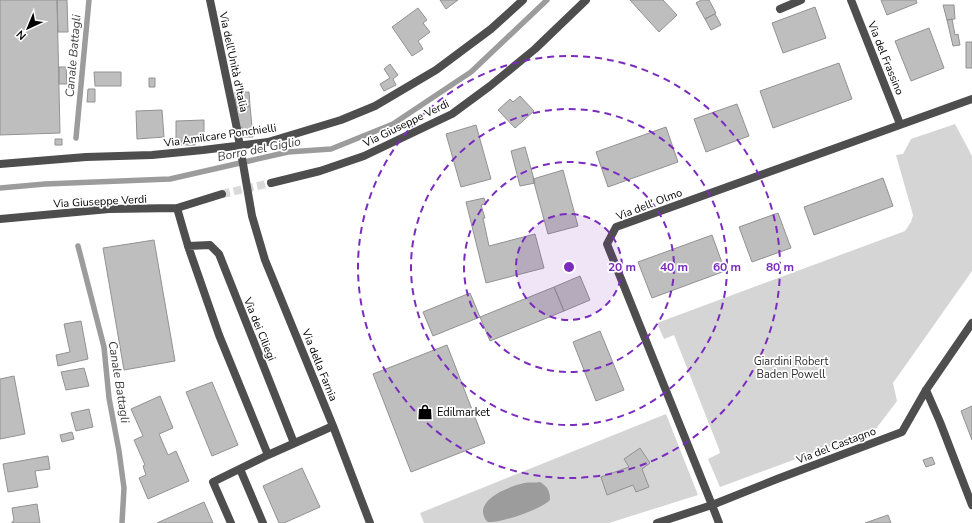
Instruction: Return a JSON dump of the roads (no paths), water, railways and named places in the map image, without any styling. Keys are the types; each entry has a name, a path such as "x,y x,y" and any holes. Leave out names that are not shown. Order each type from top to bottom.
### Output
{"street":[{"name":"Via dell'Unità d'Italia","path":"210,0 237,129 252,216"},
{"name":"Via Amilcare Ponchielli","path":"0,164 86,157 152,155 268,142 341,120 375,106 436,70 491,29 522,0"},
{"name":"Via Giuseppe Verdi","path":"271,183 320,171 364,156 452,114 490,86 529,53 586,0"},
{"path":"780,9 801,0"},
{"name":"Via del Frassino","path":"851,0 900,124"},
{"name":"Via dell' Olmo","path":"720,523 607,244 616,227 972,99"},
{"name":"Via Giuseppe Verdi","path":"0,219 109,209 177,208 222,194"},
{"path":"177,208 188,246 219,335 268,455"},
{"name":"Via della Farnia","path":"252,216 265,260 334,426 370,523"},
{"name":"Via dei Ciliegi","path":"188,246 210,245 219,254 294,443"},
{"name":"Via del Castagno","path":"657,523 712,505 902,432 926,390 972,323"},
{"path":"926,390 972,505"},
{"path":"231,523 213,482 268,455 334,426"},
{"path":"240,469 264,523"}],"waterway":[{"name":"Canale Battagli","path":"76,138 89,0"},
{"name":"Borro del Giglio","path":"0,188 45,184 170,179 288,152 331,149 393,124 471,72 547,0"},
{"name":"Canale Battagli","path":"78,246 104,347 109,398 124,488 122,523"}],"tunnel":[{"path":"222,194 271,183"}],"place":[{"name":"Edilmarket","path":"425,412"}],"park label":[{"name":"Giardini Robert Baden Powell","path":"791,367"}]}
